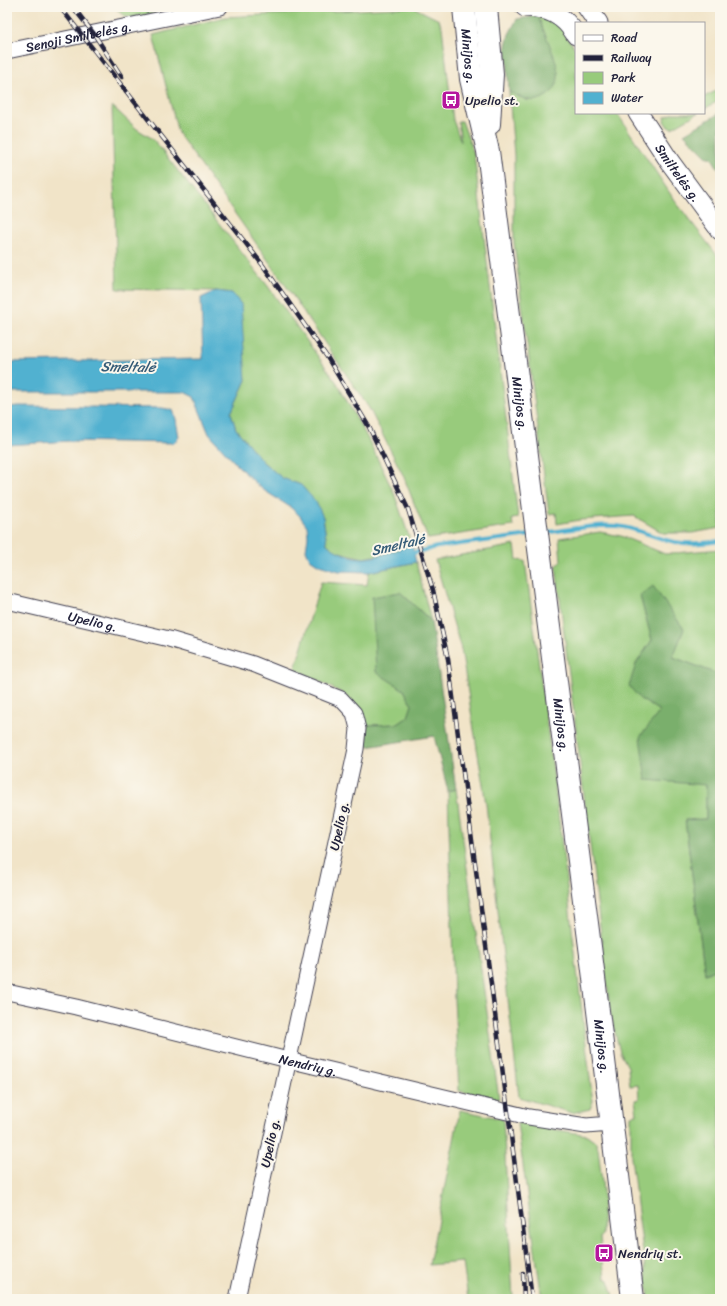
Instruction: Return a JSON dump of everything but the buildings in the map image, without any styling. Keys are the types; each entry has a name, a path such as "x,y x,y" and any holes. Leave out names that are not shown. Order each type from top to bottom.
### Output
{"main road":[{"name":"Minijos g.","path":"464,7 472,78 488,151 593,970 633,1299"},
{"name":"Minijos g.","path":"486,7 492,74 488,151"}],"street":[{"name":"Senoji Smiltelės g.","path":"7,51 220,7"},
{"path":"525,7 538,8 556,14 566,21 575,34"},
{"path":"587,7 597,22"},
{"name":"Smiltelės g.","path":"639,114 670,162 720,230"},
{"name":"Upelio g.","path":"7,601 169,639 253,664 341,699 354,713 358,729 356,749 237,1299"},
{"name":"Nendrių g.","path":"7,992 84,1009 288,1060 529,1117 586,1126 611,1124"}],"green space":[{"path":"116,7 185,7 130,18 120,13"},
{"path":"413,7 439,20 442,27 453,120 461,142 458,121 462,121 474,154 518,518 512,519 513,526 428,539 403,475 369,408 282,280 178,133 153,35 225,17"},
{"path":"538,16 554,23 562,29 575,48 575,114 618,114 675,201 720,259 720,528 692,533 663,533 634,516 580,520 557,524 556,513 549,514 514,243 514,155 509,92 529,101 557,67"},
{"path":"538,16 554,56 558,78 553,91 544,98 539,100 529,100 509,92 506,45 509,34 517,19"},
{"path":"720,89 720,100 705,108 705,96"},
{"path":"112,106 137,129 153,139 267,285 337,383 368,439 394,493 412,545 392,552 364,558 335,551 327,544 323,517 301,485 282,478 263,462 236,429 231,413 246,380 232,293 216,291 117,289"},
{"path":"720,113 720,171 711,157 707,157 684,134"},
{"path":"672,114 696,114 672,128 668,127 664,121 665,117"},
{"path":"600,532 621,536 665,554 720,549 720,675 673,657 640,596 652,640 636,664 640,699 660,711 706,785 706,819 685,820 705,974 720,967 720,1299 649,1299 631,1157 631,1115 637,1114 635,1100 639,1099 638,1085 630,1086 628,1067 620,1052 611,1016 556,567 561,561 559,538"},
{"path":"515,545 517,560 525,561 553,770 593,1101 590,1109 572,1113 519,1097 486,804 461,649 435,560"},
{"path":"416,562 431,621 400,592 376,671 404,690 412,705 408,717 398,724 367,725 358,707 342,693 295,669 321,582 367,585 369,572"},
{"path":"653,586 684,629 673,657 720,675 720,967 705,974 685,820 706,819 706,785 646,780 640,737 660,711 640,699 629,686 636,664 652,640 640,596"},
{"path":"400,592 431,621 456,789 448,791 434,736 367,747 367,725 398,724 408,717 412,705 404,690 376,672 372,597"},
{"path":"456,789 499,1099 459,1091 454,999 448,791"},
{"path":"460,1110 503,1119 513,1299 468,1299 463,1262 429,1265"},
{"path":"517,1123 587,1135 595,1141 598,1148 603,1191 602,1235 600,1238 605,1278 609,1280 615,1299 542,1299"}],"water":[{"path":"216,291 232,293 241,304 246,380 231,413 236,429 263,462 282,478 301,485 316,502 323,517 327,544 334,550 354,557 369,558 412,545 416,562 369,572 339,571 319,565 310,559 306,550 308,536 307,526 299,515 290,507 262,489 237,465 209,434 194,397 184,392 7,392 7,362 203,359 201,298"},
{"path":"7,407 162,408 173,410 179,437 174,443 70,441 7,445"}],"waterway":[{"name":"Smeltalė","path":"543,533 590,527 617,526 634,529 658,538 675,542 706,543 720,541"},
{"name":"Smeltalė","path":"409,554 437,547 531,535"}],"railway":[{"path":"60,7 262,264 327,357 369,427 408,509 433,590 448,659 532,1299"},
{"path":"73,7 94,34 122,77"},
{"path":"523,1273 524,1299"}],"place":[{"name":"Upelio st.","path":"451,100"},
{"name":"Nendrių st.","path":"604,1253"}]}
